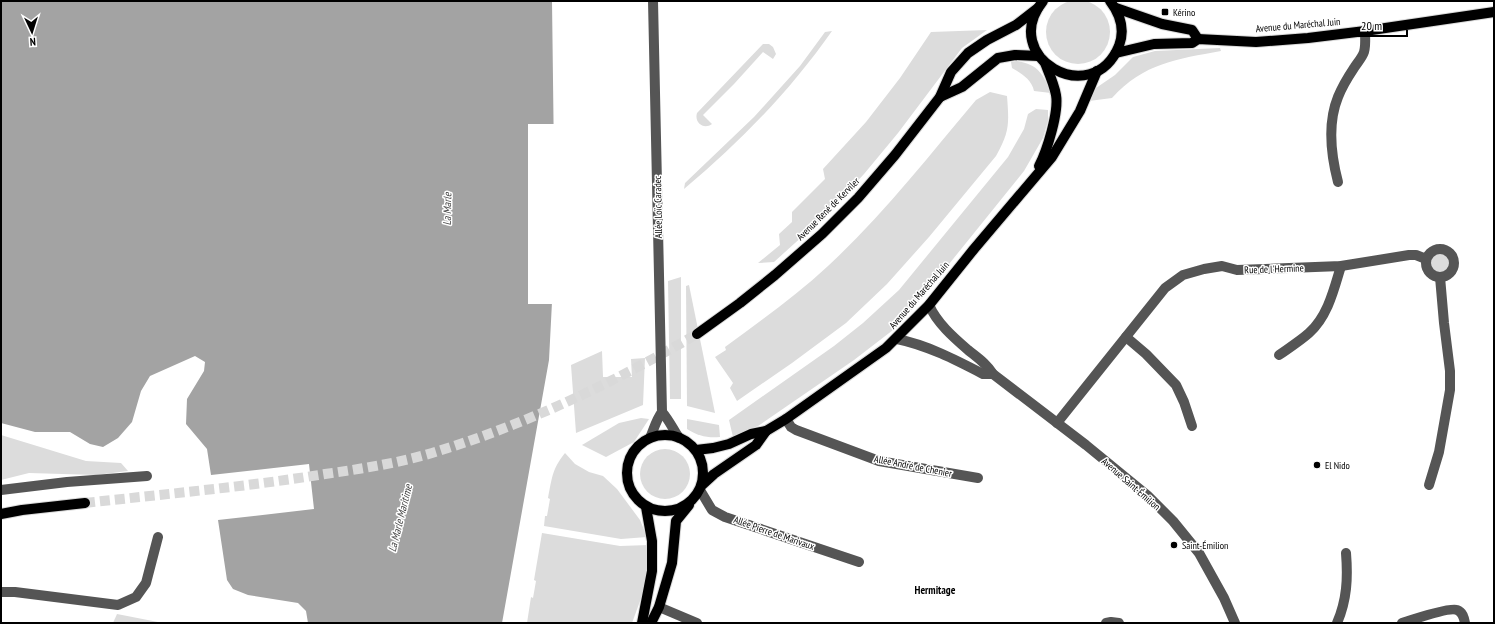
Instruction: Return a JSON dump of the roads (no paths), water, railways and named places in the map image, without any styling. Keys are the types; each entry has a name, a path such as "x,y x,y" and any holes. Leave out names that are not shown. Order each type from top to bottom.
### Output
{"main road":[{"name":"Avenue du Maréchal Juin","path":"1032,180 1044,156 1057,108 1056,96 1034,44 1032,32 1033,19 1041,4"},
{"name":"Avenue René de Kerviler","path":"697,334 740,303 822,234 858,198 895,155 940,97 951,72 968,53 987,40 1016,26 1041,4"},
{"path":"1042,60 1054,70 1075,76 1086,75 1097,71 1108,63 1116,53 1122,30 1120,19 1113,4"},
{"path":"1113,4 1162,24 1192,30 1198,39"},
{"name":"Avenue du Maréchal Juin","path":"1116,53 1154,44 1192,43 1198,39 1256,42 1308,38 1494,12"},
{"name":"Avenue René de Kerviler","path":"940,97 962,87 998,58 1015,55 1042,60"},
{"name":"Avenue du Maréchal Juin","path":"701,487 714,474 756,445 766,431 897,339 929,305 1052,157 1080,111 1097,71"},
{"name":"Avenue du Maréchal Juin","path":"696,450 724,446 751,434 766,431"},
{"path":"651,623 660,607 672,563 676,521 693,500 701,487 704,474 703,465 696,450 679,438 669,435 659,435 641,443 634,450 629,459 627,478 633,495 646,507 658,511 671,511 683,507 693,500"},
{"path":"1,514 22,510 85,503"},
{"path":"642,623 652,571 652,541 646,507"}],"street":[{"name":"Allée Loïc Caradec","path":"650,438 657,418 662,412 653,1"},
{"path":"1338,182 1332,154 1332,127 1334,110 1338,97 1347,79 1364,54 1366,45 1365,31"},
{"path":"1443,248 1452,254 1454,259 1452,271 1445,277 1431,274 1426,264 1426,259 1433,250 1443,248"},
{"name":"Rue de l'Hermine","path":"1057,423 1165,288 1183,275 1222,266 1237,270 1341,266 1409,255 1416,255 1426,259"},
{"path":"1279,355 1310,333 1321,319 1330,300 1341,266"},
{"path":"1429,486 1439,452 1450,390 1450,371 1440,277"},
{"name":"Avenue Saint-Émilion","path":"929,305 933,315 954,338 986,364 993,374 1086,445 1147,495 1173,521 1199,553 1224,598 1235,623"},
{"path":"1126,337 1146,354 1176,386 1184,402 1192,426"},
{"name":"Avenue Saint-Émilion","path":"897,339 927,348 983,374 993,374"},
{"path":"662,412 669,419 672,428 679,438"},
{"name":"Allée André de Chenier","path":"786,418 791,427 796,430 880,461 978,478"},
{"path":"1,490 67,482 147,476"},
{"name":"Allée Pierre de Marivaux","path":"701,487 712,510 725,517 858,562"},
{"path":"1,592 15,592 118,605 136,597 144,587 158,537"},
{"path":"1336,623 1343,610 1347,588 1348,573 1346,553"},
{"path":"660,607 697,623"},
{"path":"1402,623 1452,609 1460,612 1465,623"},
{"path":"1106,623 1119,623"}],"water":[{"path":"1,1 552,1 554,160 552,302 549,360 502,623 308,623 306,611 298,603 248,595 233,589 227,580 218,520 314,509 309,464 211,475 207,449 186,424 187,399 204,371 205,362 195,356 150,376 141,391 132,422 118,438 103,447 90,444 70,432 35,432 1,423"}],"tunnel":[{"path":"85,503 295,479 366,468 419,457 467,442 535,416 601,386 697,334"}],"place":[{"name":"Kérino","path":"1165,12"},
{"name":"El Nido","path":"1317,465"},
{"name":"Saint-Émilion","path":"1174,545"}],"district":[{"name":"Hermitage","path":"935,590"}],"water label":[{"name":"La Marle","path":"447,209"},
{"name":"La Marle Maritime","path":"400,518"}]}
